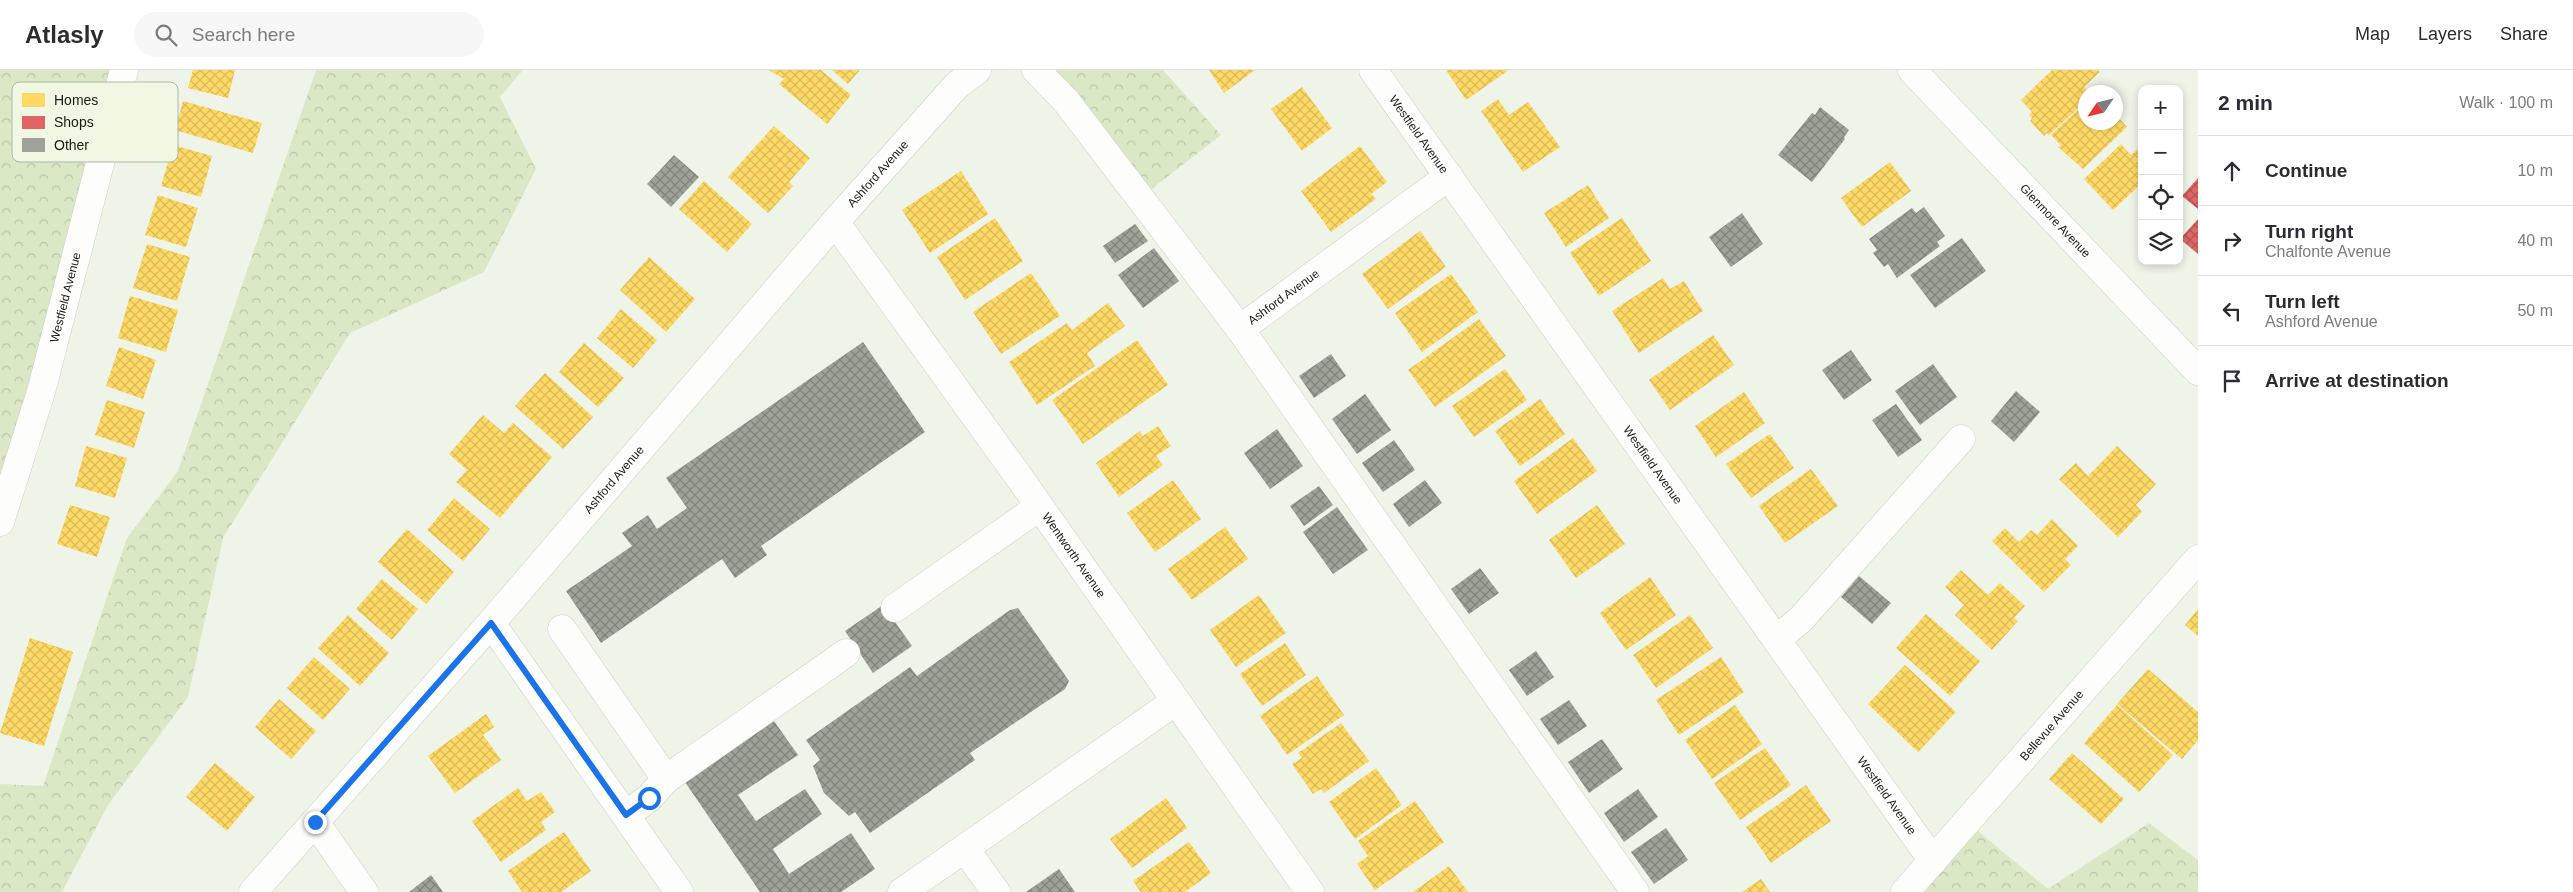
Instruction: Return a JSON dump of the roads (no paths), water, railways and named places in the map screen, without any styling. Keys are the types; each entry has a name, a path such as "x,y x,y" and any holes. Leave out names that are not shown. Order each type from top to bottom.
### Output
{"street":[{"name":"Ashford Avenue","path":"253,892 491,623 835,222 958,85 977,70"},
{"name":"Ashford Avenue","path":"1036,70 1066,101 1240,329 1448,176"},
{"name":"Westfield Avenue","path":"1373,70 1933,860"},
{"name":"Glenmore Avenue","path":"1912,70 2198,371"},
{"name":"Westfield Avenue","path":"0,522 41,392 100,162"},
{"name":"Wentworth Avenue","path":"835,222 1039,507 1310,892"},
{"path":"1240,329 1636,892"},
{"path":"1777,639 1801,619 1961,439"},
{"path":"895,608 1039,507"},
{"name":"Bellevue Avenue","path":"1905,892 2198,559"},
{"path":"491,623 679,892"},
{"path":"562,629 666,779"},
{"path":"626,815 649,798 666,779 846,653"},
{"path":"902,892 1176,701"},
{"path":"315,822 364,892"},
{"path":"965,849 996,892"}]}
